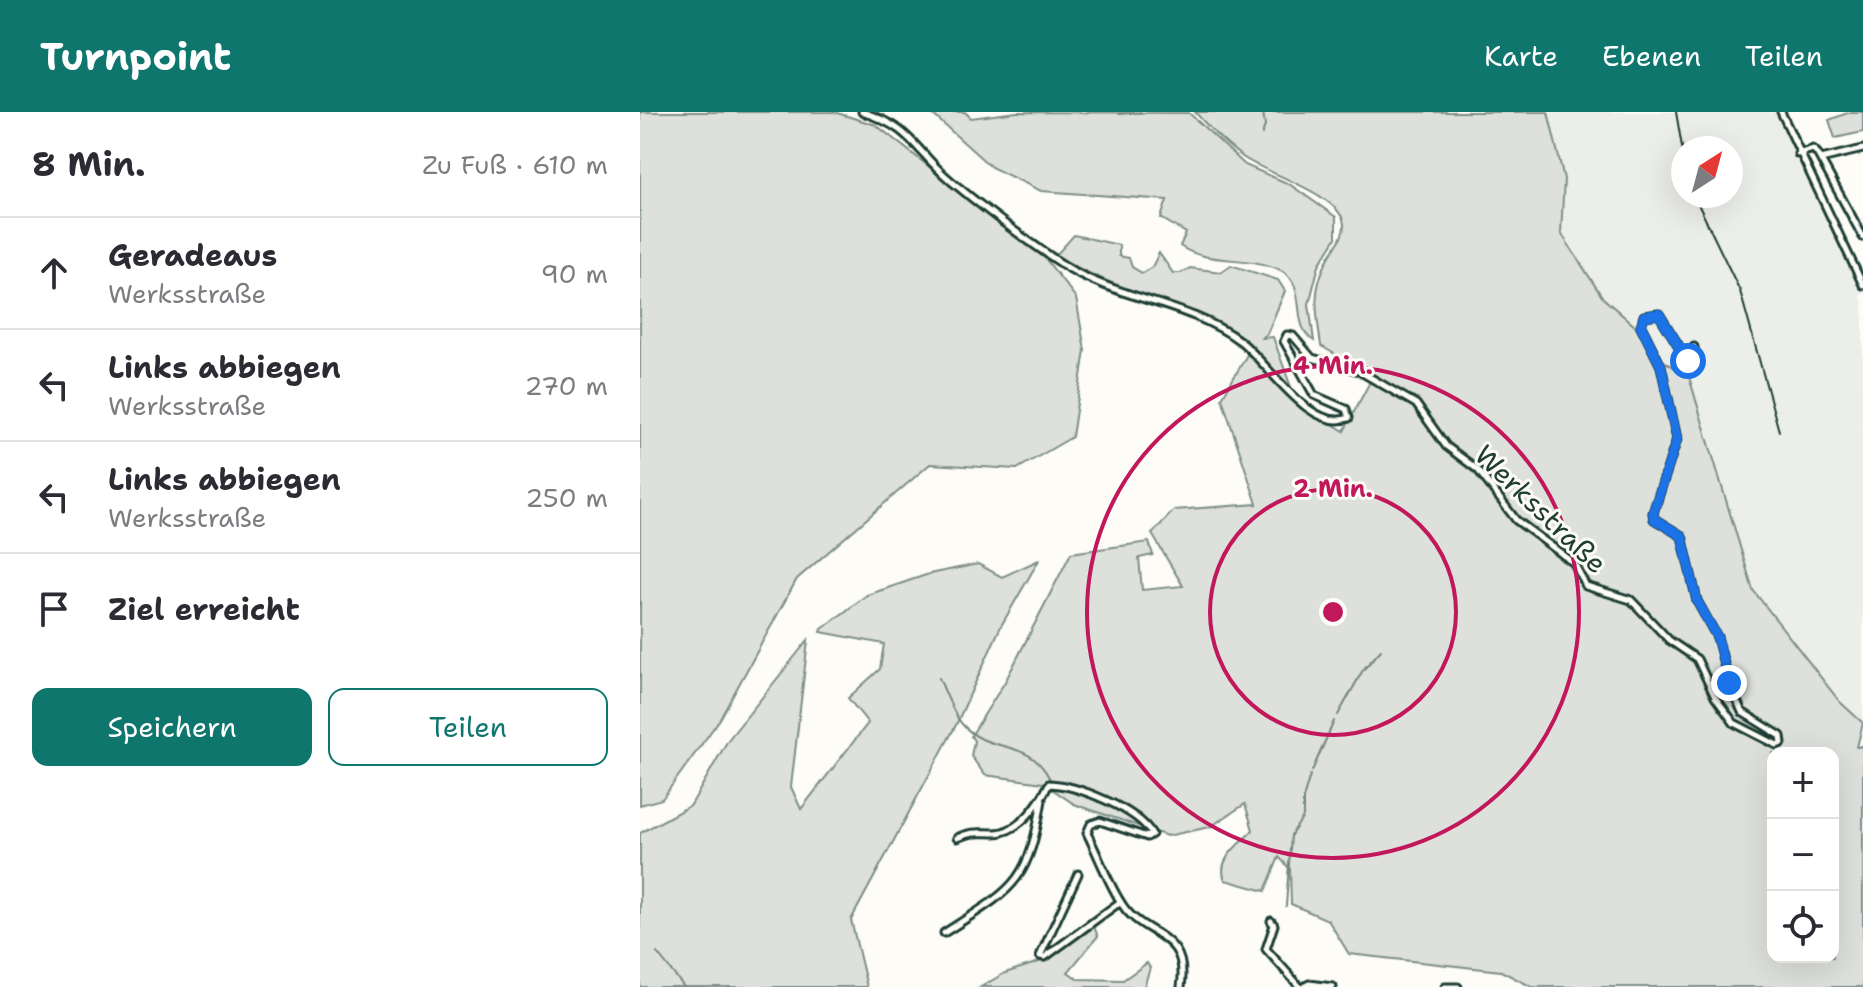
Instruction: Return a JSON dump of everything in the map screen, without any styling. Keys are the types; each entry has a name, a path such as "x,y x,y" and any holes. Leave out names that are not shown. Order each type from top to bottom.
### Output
{"street":[{"name":"Werksstraße","path":"862,112 902,128 949,179 1087,278 1213,325 1234,337 1289,393 1324,416 1341,420 1349,418 1346,409 1314,395 1305,384 1284,341 1287,335 1293,336 1312,358 1359,371 1416,404 1446,446 1478,470 1516,520 1574,563 1586,586 1631,600 1669,640 1697,659 1715,697 1734,723 1777,745 1782,743 1781,736 1742,712 1729,683 1717,637 1697,601 1682,536 1654,519 1653,513 1677,439 1661,366 1641,326 1644,316 1659,314 1688,361 1696,360 1694,347"},
{"path":"1781,112 1798,154 1863,285"},
{"path":"1798,154 1813,149 1821,159 1863,237"},
{"path":"1821,159 1863,149"},
{"path":"944,933 1014,884 1036,837 1042,798 1049,784 1070,784 1098,796 1152,833 1147,837 1100,821 1087,829 1120,902 1178,952 1184,969 1181,987"},
{"path":"957,838 972,830 997,834 1014,826 1042,798"},
{"path":"1078,874 1040,956 1045,957 1120,902"},
{"path":"1271,921 1274,925 1266,949 1302,987 1333,987"},
{"path":"1445,987 1458,987"}],"shaded area":[{"path":"640,112 834,112 876,125 1044,257 1076,298 1085,350 1072,437 1017,469 930,464 797,579 720,719 662,799 640,805"},
{"path":"930,112 965,112 971,118 1017,112 1189,113 1245,165 1289,184 1336,217 1336,238 1319,265 1309,304 1314,341 1302,326 1295,286 1290,278 1270,266 1203,256 1180,246 1186,233 1161,218 1167,200 1041,191 991,167"},
{"path":"1195,112 1548,112 1564,179 1561,233 1603,298 1637,328 1656,356 1689,377 1753,590 1840,702 1863,723 1857,747 1863,746 1863,987 1532,987 1501,971 1349,954 1328,920 1291,904 1290,869 1279,857 1265,891 1225,880 1226,859 1253,830 1245,804 1210,827 1167,836 1074,804 1043,783 985,775 971,756 974,741 971,736 1006,680 1071,553 1149,542 1153,555 1139,558 1142,590 1183,586 1152,534 1174,510 1257,504 1222,398 1252,346 1205,320 1104,280 1056,255 1074,235 1119,245 1119,256 1129,258 1132,267 1142,273 1152,267 1159,253 1173,273 1190,268 1221,272 1231,265 1278,280 1285,291 1267,334 1262,338 1273,337 1296,401 1344,431 1373,376 1321,346 1317,314 1318,285 1342,234 1344,224 1340,213 1317,194 1254,164 1224,142"},
{"path":"1548,112 1777,112 1863,293 1860,296 1863,303 1863,723 1840,702 1753,590 1695,396 1656,356 1637,328 1603,298 1561,232 1564,179"},
{"path":"1850,112 1863,112 1863,132 1835,138 1829,120"},
{"path":"1039,560 1001,626 956,725 851,920 867,987 640,987 640,833 691,805 728,740 808,640 791,787 801,809 868,723 848,698 880,669 884,644 821,632 822,629 867,595 929,574 978,564 1002,577"},
{"path":"1094,927 1098,936 1068,972 1078,979 1123,980 1147,963 1150,968 1144,987 981,987 1005,973 1045,960"}],"waterway":[{"path":"1119,114 1141,112"},
{"path":"1262,134 1265,126 1263,112"},
{"path":"1338,715 1363,670 1381,650"},
{"path":"939,678 962,724 984,740 1031,757 1050,779"},
{"path":"1312,771 1334,721"},
{"path":"1286,906 1291,835 1303,817 1303,799 1310,775"},
{"path":"657,953 684,987"}],"railway":[{"path":"1676,112 1680,136"},
{"path":"1700,208 1740,291 1779,431"}],"route":[{"path":"1688,361 1659,314 1650,312 1644,316 1641,326 1661,366 1677,439 1653,507 1654,519 1682,536 1697,601 1717,637 1729,683"}]}
